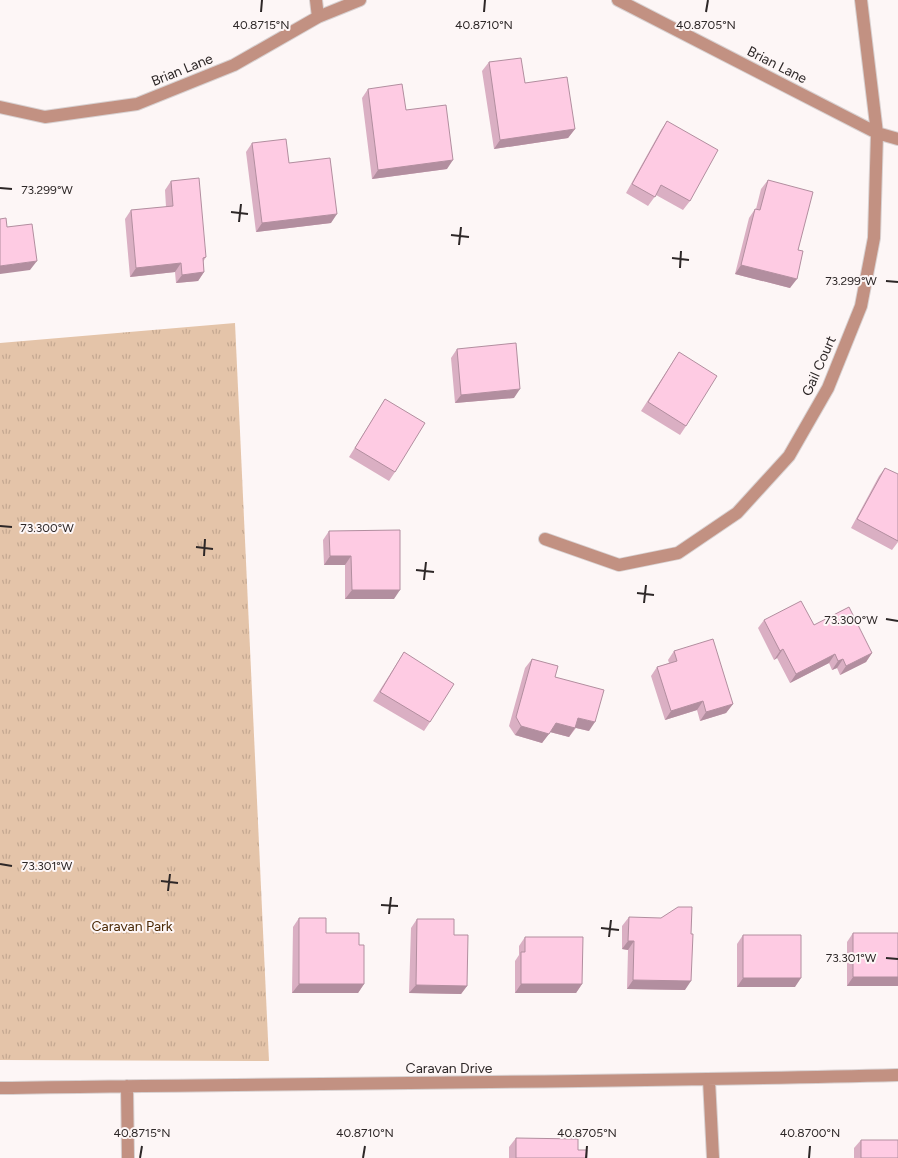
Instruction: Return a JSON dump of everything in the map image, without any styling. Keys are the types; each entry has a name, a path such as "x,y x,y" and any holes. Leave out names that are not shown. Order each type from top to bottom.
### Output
{"street":[{"path":"316,0 318,17"},
{"name":"Brian Lane","path":"0,108 45,117 137,104 234,65 318,17 360,0"},
{"name":"Brian Lane","path":"618,0 877,133 898,139"},
{"name":"Gail Court","path":"546,539 619,566 678,553 737,513 789,456 828,388 860,306 874,238 877,133 860,0"},
{"name":"Caravan Drive","path":"0,1088 898,1076"},
{"path":"709,1080 713,1158"},
{"path":"127,1086 128,1158"}],"green space":[{"name":"Caravan Park","path":"235,323 269,1061 0,1060 0,343"}],"building":[{"path":"521,58 525,83 567,77 575,129 500,140 489,62"},
{"path":"402,84 406,110 446,105 453,160 378,170 368,89"},
{"path":"667,121 718,150 690,201 661,185 655,197 632,184"},
{"path":"286,139 289,163 330,158 337,214 262,223 252,143"},
{"path":"199,178 206,257 203,258 204,272 182,275 181,263 136,268 131,210 173,206 171,181"},
{"path":"768,180 813,192 798,250 803,251 797,279 741,265 755,209 760,210"},
{"path":"6,218 7,227 32,224 37,261 0,266 0,219"},
{"path":"516,343 520,389 461,395 457,349"},
{"path":"679,352 717,376 686,426 648,402"},
{"path":"385,399 425,423 395,472 355,448"},
{"path":"885,468 898,474 898,541 857,519"},
{"path":"400,530 400,590 352,590 351,556 330,556 329,531"},
{"path":"801,601 814,625 849,607 872,653 846,666 843,659 838,661 835,654 796,674 783,649 780,651 764,620"},
{"path":"713,639 733,704 706,712 703,701 671,711 657,667 677,661 674,651"},
{"path":"404,652 454,684 430,722 380,692"},
{"path":"532,659 558,666 555,677 604,690 595,722 578,718 575,728 556,723 549,734 521,726 516,717"},
{"path":"678,907 692,907 691,981 633,980 634,941 628,941 629,917 661,918"},
{"path":"299,918 326,918 326,933 359,933 359,945 364,945 364,984 299,984"},
{"path":"417,919 454,919 454,935 468,935 467,986 416,985"},
{"path":"853,933 898,933 898,977 853,977"},
{"path":"743,935 801,935 801,978 743,978"},
{"path":"525,937 583,937 582,984 521,984 521,952 525,952"},
{"path":"516,1138 578,1139 578,1150 587,1150 587,1158 516,1158"},
{"path":"861,1140 898,1140 898,1158 861,1158"}]}
